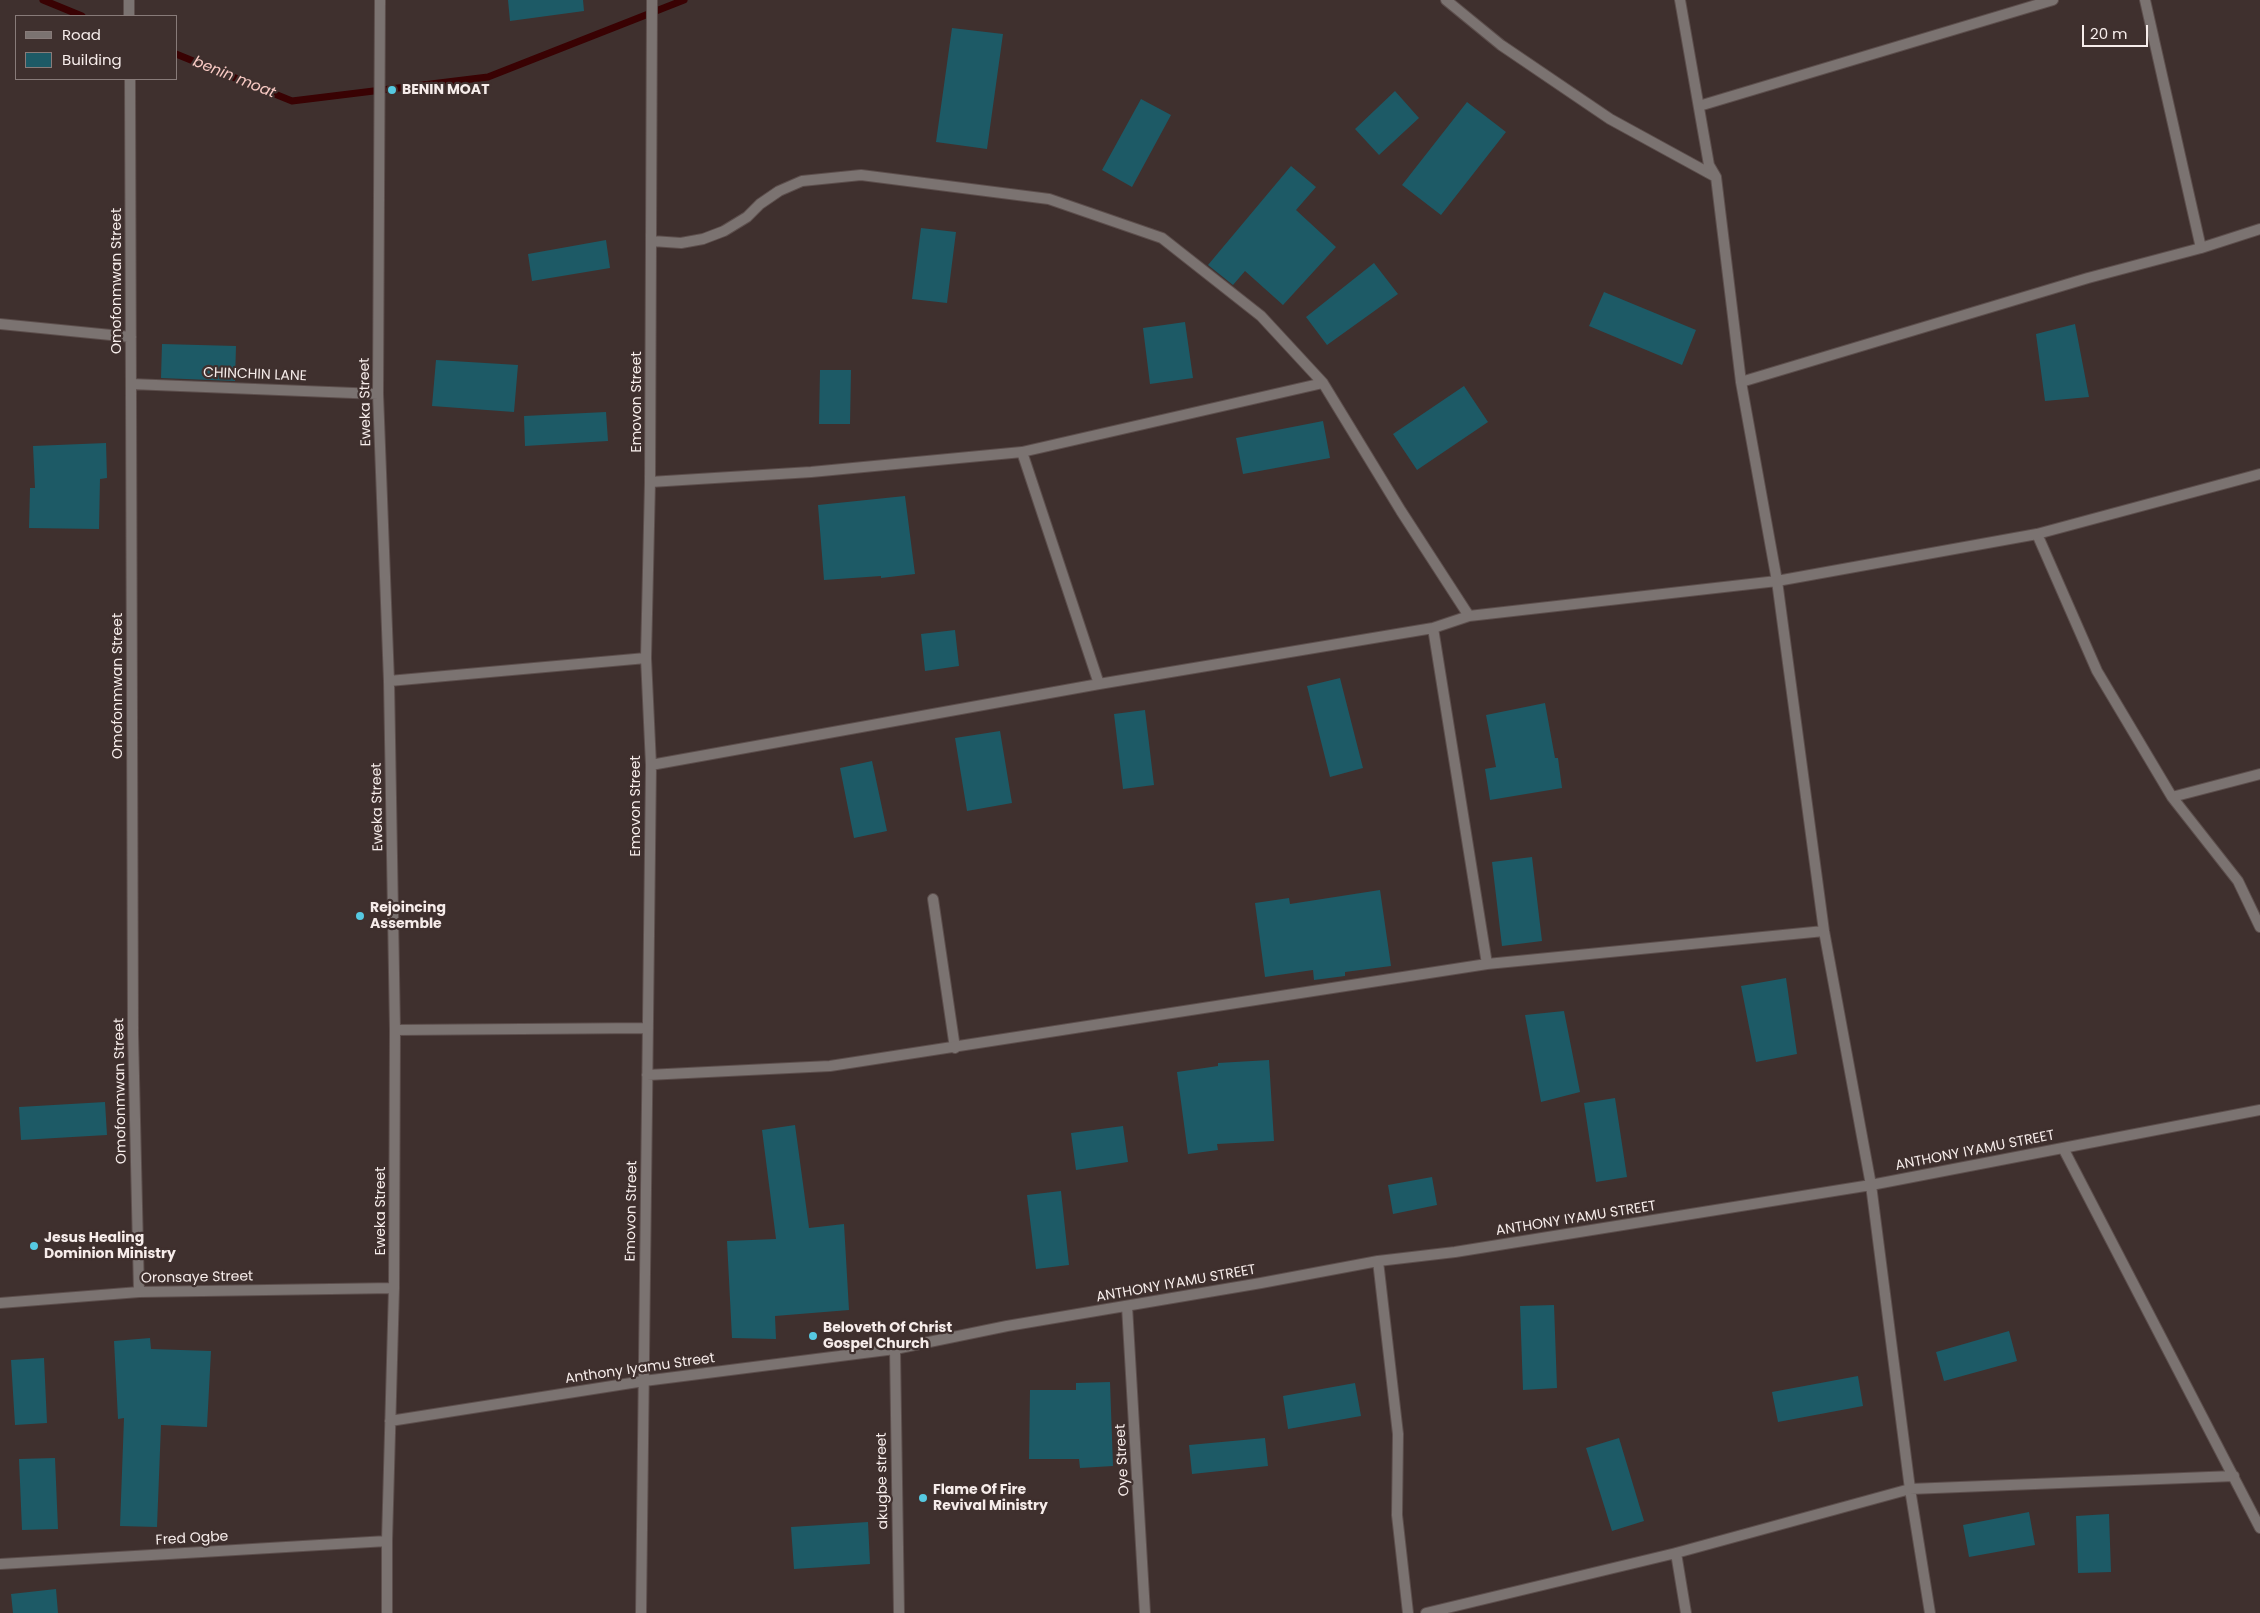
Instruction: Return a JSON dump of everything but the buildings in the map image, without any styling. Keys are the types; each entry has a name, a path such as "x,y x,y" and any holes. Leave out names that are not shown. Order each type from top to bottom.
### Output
{"street":[{"path":"129,0 129,15"},
{"name":"Eweka Street","path":"380,0 378,394 390,680 395,1030 394,1288 387,1541 387,1613"},
{"name":"Emovon Street","path":"641,1613 651,765 646,658 650,482 652,0"},
{"path":"1446,0 1502,45 1610,119 1716,176"},
{"path":"1680,0 1709,165 1716,176 1741,382 1777,581 1824,931 1871,1185 1910,1489 1930,1613"},
{"path":"1699,106 2053,0"},
{"path":"2146,0 2202,248"},
{"name":"Omofonmwan Street","path":"130,80 133,1033 139,1292"},
{"path":"652,241 681,243 703,239 724,231 747,217 760,204 779,191 802,181 861,175 1048,199 1162,238 1261,316 1323,383 1401,511 1469,616"},
{"path":"1741,382 2088,278 2202,248 2260,229"},
{"path":"0,324 131,337"},
{"path":"650,482 811,472 1022,452 1323,383"},
{"name":"CHINCHIN LANE","path":"131,384 378,394"},
{"path":"1022,452 1098,684"},
{"path":"651,765 1098,684 1433,628 1469,616 1777,581 2037,534 2260,474"},
{"path":"2037,534 2097,671 2172,797 2238,881 2260,927"},
{"path":"1433,628 1486,964"},
{"path":"390,680 646,658"},
{"path":"2172,797 2260,774"},
{"path":"933,899 955,1048"},
{"path":"647,1075 830,1066 1486,964 1824,931"},
{"path":"395,1030 648,1028"},
{"name":"ANTHONY IYAMU STREET","path":"895,1349 1007,1326 1378,1261 1455,1252 1871,1185 2260,1110"},
{"path":"2063,1148 2260,1528"},
{"path":"1378,1261 1398,1434 1397,1515 1408,1613"},
{"name":"Oronsaye Street","path":"0,1304 139,1292 394,1288"},
{"name":"Oye Street","path":"1127,1306 1145,1613"},
{"name":"Anthony Iyamu Street","path":"390,1421 644,1381 895,1349"},
{"name":"akugbe street","path":"895,1349 899,1613"},
{"path":"1426,1613 1676,1553 1910,1489 2234,1476"},
{"name":"Fred Ogbe","path":"0,1564 387,1541"},
{"path":"1676,1553 1686,1613"}],"waterway":[{"name":"benin moat","path":"43,0 80,15"},
{"path":"178,55 292,101 488,77 684,0"}],"place":[{"name":"BENIN MOAT","path":"392,90"},
{"name":"Rejoincing Assemble","path":"360,916"},
{"name":"Jesus Healing Dominion Ministry","path":"34,1246"},
{"name":"Beloveth Of Christ Gospel Church","path":"813,1336"},
{"name":"Flame Of Fire Revival Ministry","path":"923,1498"}]}
